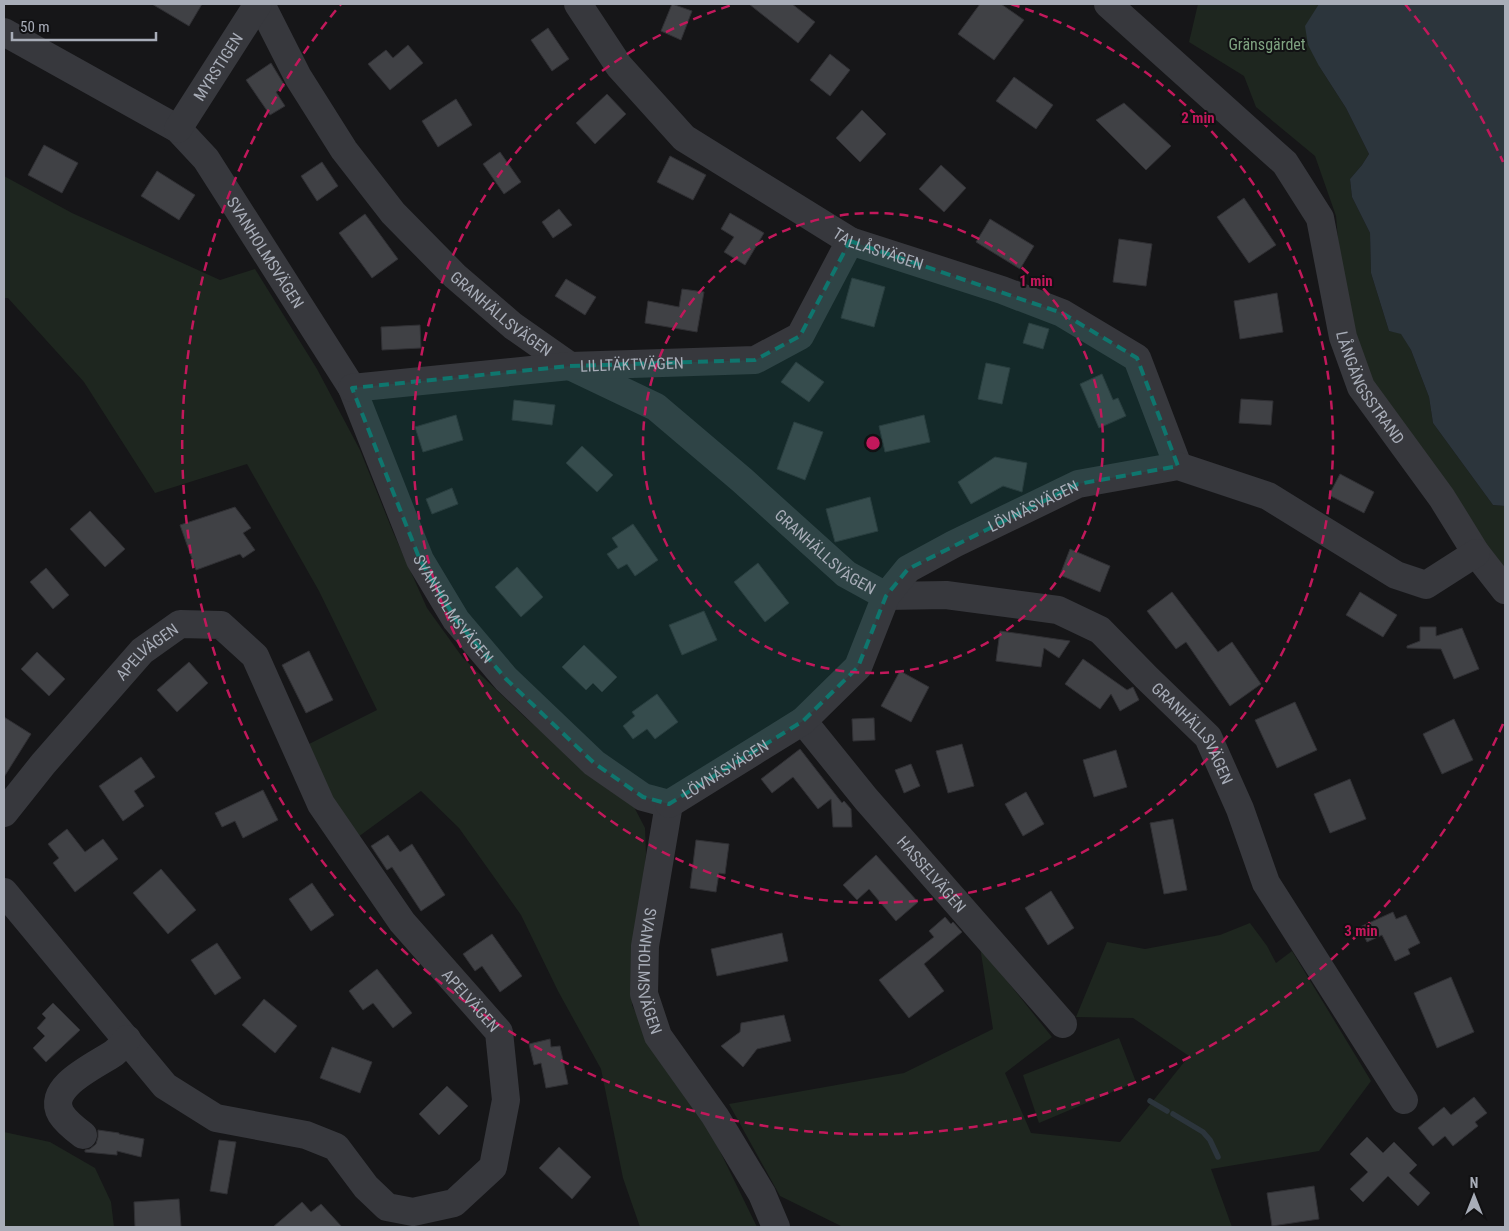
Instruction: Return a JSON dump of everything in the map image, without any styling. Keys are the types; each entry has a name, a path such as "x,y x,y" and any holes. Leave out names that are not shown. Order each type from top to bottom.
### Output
{"street":[{"name":"MYRSTIGEN","path":"178,129 260,4"},
{"name":"GRANHÄLLSVÄGEN","path":"260,4 298,77 344,150 393,213 455,276 513,326 570,366 656,408 742,480 846,574 886,596 946,595 1058,610 1100,630 1208,737 1240,809 1266,883 1404,1100"},
{"name":"LÅNGÄNGSSTRAND","path":"1108,4 1285,164 1320,218 1343,337 1361,387 1442,498 1476,554 1505,590"},
{"name":"TALLÅSVÄGEN","path":"582,6 619,66 684,138 850,241 1002,290 1062,313 1137,358 1178,466"},
{"name":"SVANHOLMSVÄGEN","path":"4,32 178,129 206,159 352,388 420,560 456,620 506,679 594,762 643,797 669,804 645,946 644,994 658,1036 715,1116 762,1194 776,1227"},
{"name":"LILLTÄKTVÄGEN","path":"352,388 570,366 755,360 800,336 850,241"},
{"name":"LÖVNÄSVÄGEN","path":"669,804 803,721 858,667 886,596 908,569 954,544 1078,484 1178,466 1268,496 1396,575 1426,585 1476,554"},
{"name":"APELVÄGEN","path":"4,813 43,764 142,651 180,624 221,625 254,656 321,804 402,922 499,1032 506,1100 493,1167 454,1203 413,1212 387,1207 366,1187 336,1147 306,1135 216,1118 165,1086 4,892"},
{"name":"HASSELVÄGEN","path":"803,721 866,799 1063,1024"},
{"path":"83,1135 69,1124 60,1112 58,1099 66,1084 115,1052 127,1039"}],"highlighted area":[{"path":"850,241 1062,313 1137,358 1178,466 1078,484 908,569 886,596 858,667 803,721 669,804 643,797 594,763 506,679 456,620 420,560 352,388 570,366 755,360 800,336"}],"green space":[{"name":"Gränsgärdet","path":"1198,4 1319,4 1319,66 1346,108 1369,154 1350,179 1352,197 1370,233 1371,273 1389,331 1401,333 1411,350 1429,397 1433,423 1493,505 1505,506 1505,568 1370,383 1354,343 1341,274 1336,216 1315,156 1256,107 1244,76 1189,42"},
{"path":"4,176 72,213 220,280 255,269 317,369 360,450 393,532 427,608 463,658 527,719 604,783 632,803 645,828 646,854 632,1005 649,1040 712,1135 757,1227 640,1227 623,1178 601,1069 558,991 521,915 459,828 421,791 358,837 334,806 309,744 377,710 319,591 247,464 155,493 84,382 8,298 4,298"},
{"path":"1250,923 1267,946 1276,963 1292,951 1371,1081 1319,1151 1211,1169 1232,1227 843,1227 780,1196 729,1104 904,1073 993,1029 980,947 1052,1037 1005,1073 1031,1133 1120,1142 1189,1056 1133,1018 1076,1017 1107,942 1145,949 1220,935"},
{"path":"1119,1038 1136,1082 1039,1123 1023,1075"},
{"path":"4,1132 50,1142 95,1168 111,1202 114,1227 4,1227"}],"shaded area":[{"path":"1319,4 1505,4 1505,506 1493,505 1433,423 1429,397 1411,350 1401,334 1389,331 1371,273 1370,233 1352,197 1350,179 1369,154 1346,108 1308,45 1305,26"}],"building":[{"path":"152,4 202,4 189,26"},
{"path":"672,4 692,11 681,40 661,31"},
{"path":"749,4 792,4 815,22 798,43"},
{"path":"980,4 1001,4 1024,20 994,60 958,34"},
{"path":"548,28 569,59 552,71 531,40"},
{"path":"408,45 423,63 390,90 368,64 386,50 393,58"},
{"path":"830,54 850,70 830,96 810,80"},
{"path":"271,63 285,86 276,92 285,106 270,115 246,80"},
{"path":"1014,77 1053,105 1036,129 996,101"},
{"path":"607,94 626,114 595,144 576,123"},
{"path":"456,99 472,125 438,147 422,121"},
{"path":"1124,103 1171,146 1146,170 1096,120"},
{"path":"862,110 886,134 860,162 836,138"},
{"path":"44,145 78,163 62,193 28,175"},
{"path":"500,152 521,182 504,194 483,164"},
{"path":"670,156 706,175 693,200 657,182"},
{"path":"322,162 338,186 317,201 301,176"},
{"path":"941,165 966,188 944,212 919,189"},
{"path":"157,171 195,195 179,220 141,196"},
{"path":"1244,198 1276,245 1249,263 1217,217"},
{"path":"559,209 572,225 553,238 542,222"},
{"path":"730,213 764,233 745,265 724,252 734,237 721,229"},
{"path":"365,214 398,259 372,278 339,233"},
{"path":"990,219 1034,246 1020,269 976,242"},
{"path":"1119,239 1152,244 1146,286 1113,282"},
{"path":"852,278 885,287 874,327 841,318"},
{"path":"566,279 596,297 585,315 555,296"},
{"path":"682,289 704,292 697,332 645,323 648,301 679,307"},
{"path":"1277,293 1283,332 1240,339 1234,301"},
{"path":"1029,323 1049,329 1043,349 1023,343"},
{"path":"420,325 421,348 382,350 381,327"},
{"path":"796,362 824,382 809,402 781,382"},
{"path":"986,363 1010,368 1002,404 978,399"},
{"path":"1102,374 1113,400 1118,398 1126,416 1099,428 1080,384"},
{"path":"1241,399 1273,401 1271,425 1239,423"},
{"path":"514,400 555,405 552,425 512,420"},
{"path":"456,415 463,440 423,452 415,427"},
{"path":"924,415 930,442 885,452 879,426"},
{"path":"794,422 823,432 805,480 777,469"},
{"path":"582,446 613,475 597,492 566,463"},
{"path":"995,457 1027,463 1022,492 1003,486 971,504 958,482"},
{"path":"1340,474 1374,492 1364,513 1329,495"},
{"path":"452,488 458,504 432,514 426,499"},
{"path":"870,497 878,531 835,542 826,509"},
{"path":"235,507 251,528 243,533 255,550 243,558 240,554 196,570 180,525"},
{"path":"90,511 125,549 105,567 70,529"},
{"path":"633,524 658,560 635,576 627,564 618,569 607,554 618,547 612,538"},
{"path":"1070,549 1110,566 1100,592 1060,575"},
{"path":"758,563 789,603 765,622 734,582"},
{"path":"517,567 543,597 521,617 495,587"},
{"path":"46,568 69,595 53,609 30,582"},
{"path":"1172,592 1218,652 1232,642 1261,684 1230,706 1186,642 1176,649 1147,611"},
{"path":"1360,592 1397,615 1383,637 1346,615"},
{"path":"704,611 717,640 682,655 669,625"},
{"path":"1420,627 1436,627 1436,636 1462,628 1479,669 1454,679 1441,649 1407,648 1407,646 1420,641"},
{"path":"1000,631 1070,641 1059,658 1044,648 1041,667 996,661"},
{"path":"584,645 617,677 602,692 593,683 586,690 562,667"},
{"path":"309,651 333,700 306,713 282,665"},
{"path":"37,652 65,679 49,696 21,669"},
{"path":"1083,659 1127,690 1133,687 1139,700 1120,711 1111,694 1100,709 1065,684"},
{"path":"189,662 208,683 177,712 157,690"},
{"path":"900,671 929,687 911,722 881,706"},
{"path":"657,694 678,722 655,739 647,729 633,739 623,726 635,716 632,712"},
{"path":"1295,702 1317,750 1277,768 1255,720"},
{"path":"4,717 31,734 4,777"},
{"path":"874,718 875,740 853,741 852,719"},
{"path":"1454,719 1473,760 1442,774 1423,734"},
{"path":"962,744 974,786 948,793 936,751"},
{"path":"800,749 842,803 844,801 851,809 852,827 833,827 831,799 818,809 793,777 772,793 761,779"},
{"path":"1116,750 1127,787 1094,797 1083,760"},
{"path":"141,757 155,777 134,791 144,806 123,821 99,786"},
{"path":"911,764 920,786 904,793 895,770"},
{"path":"1350,779 1366,819 1330,833 1314,794"},
{"path":"263,790 278,820 243,838 235,821 222,827 215,813"},
{"path":"1026,792 1044,824 1023,836 1005,804"},
{"path":"1173,819 1187,890 1164,894 1150,823"},
{"path":"67,829 85,852 103,839 118,859 75,892 53,863 59,858 48,844"},
{"path":"388,835 400,852 412,844 445,895 421,911 392,867 387,870 371,846"},
{"path":"696,840 729,844 725,874 719,873 716,892 690,888"},
{"path":"876,855 918,902 896,921 869,889 857,900 843,885"},
{"path":"161,869 196,910 168,934 133,893"},
{"path":"312,883 334,915 311,931 289,899"},
{"path":"1051,891 1074,928 1048,945 1025,908"},
{"path":"1393,912 1396,919 1406,915 1420,943 1408,949 1410,954 1395,961 1382,935 1367,942 1360,927"},
{"path":"945,917 951,924 953,922 962,932 924,964 944,991 909,1018 879,980 934,937 929,931"},
{"path":"782,933 788,961 717,976 711,949"},
{"path":"492,934 522,976 500,992 482,966 475,971 463,954"},
{"path":"217,943 241,978 215,995 191,960"},
{"path":"377,969 412,1013 393,1028 373,1003 363,1010 349,991"},
{"path":"1451,977 1474,1032 1437,1048 1414,993"},
{"path":"264,999 297,1026 275,1053 242,1025"},
{"path":"53,1003 80,1030 46,1062 33,1048 45,1036 37,1028 46,1018 42,1014"},
{"path":"784,1015 791,1041 757,1049 743,1067 721,1046 740,1032 741,1023"},
{"path":"550,1039 551,1047 560,1046 568,1084 546,1088 541,1063 534,1065 529,1044"},
{"path":"332,1047 372,1062 360,1093 320,1078"},
{"path":"447,1086 468,1106 439,1135 419,1114"},
{"path":"1474,1097 1487,1113 1475,1122 1478,1126 1453,1146 1445,1136 1433,1146 1418,1128 1444,1107 1451,1115"},
{"path":"98,1130 144,1139 141,1157 117,1151 117,1155 85,1152 85,1150 90,1149 96,1144"},
{"path":"1367,1137 1383,1153 1394,1142 1417,1165 1409,1173 1430,1193 1418,1206 1388,1176 1363,1202 1350,1189 1368,1172 1350,1154"},
{"path":"219,1140 236,1142 227,1194 210,1191"},
{"path":"559,1147 591,1177 572,1199 539,1168"},
{"path":"1314,1186 1319,1219 1272,1226 1267,1193"},
{"path":"179,1199 181,1227 135,1227 134,1202"},
{"path":"302,1202 311,1212 321,1204 342,1227 273,1227"}],"waterway":[{"path":"1150,1101 1167,1111"},
{"path":"1173,1114 1203,1132 1210,1140 1218,1157"}]}
